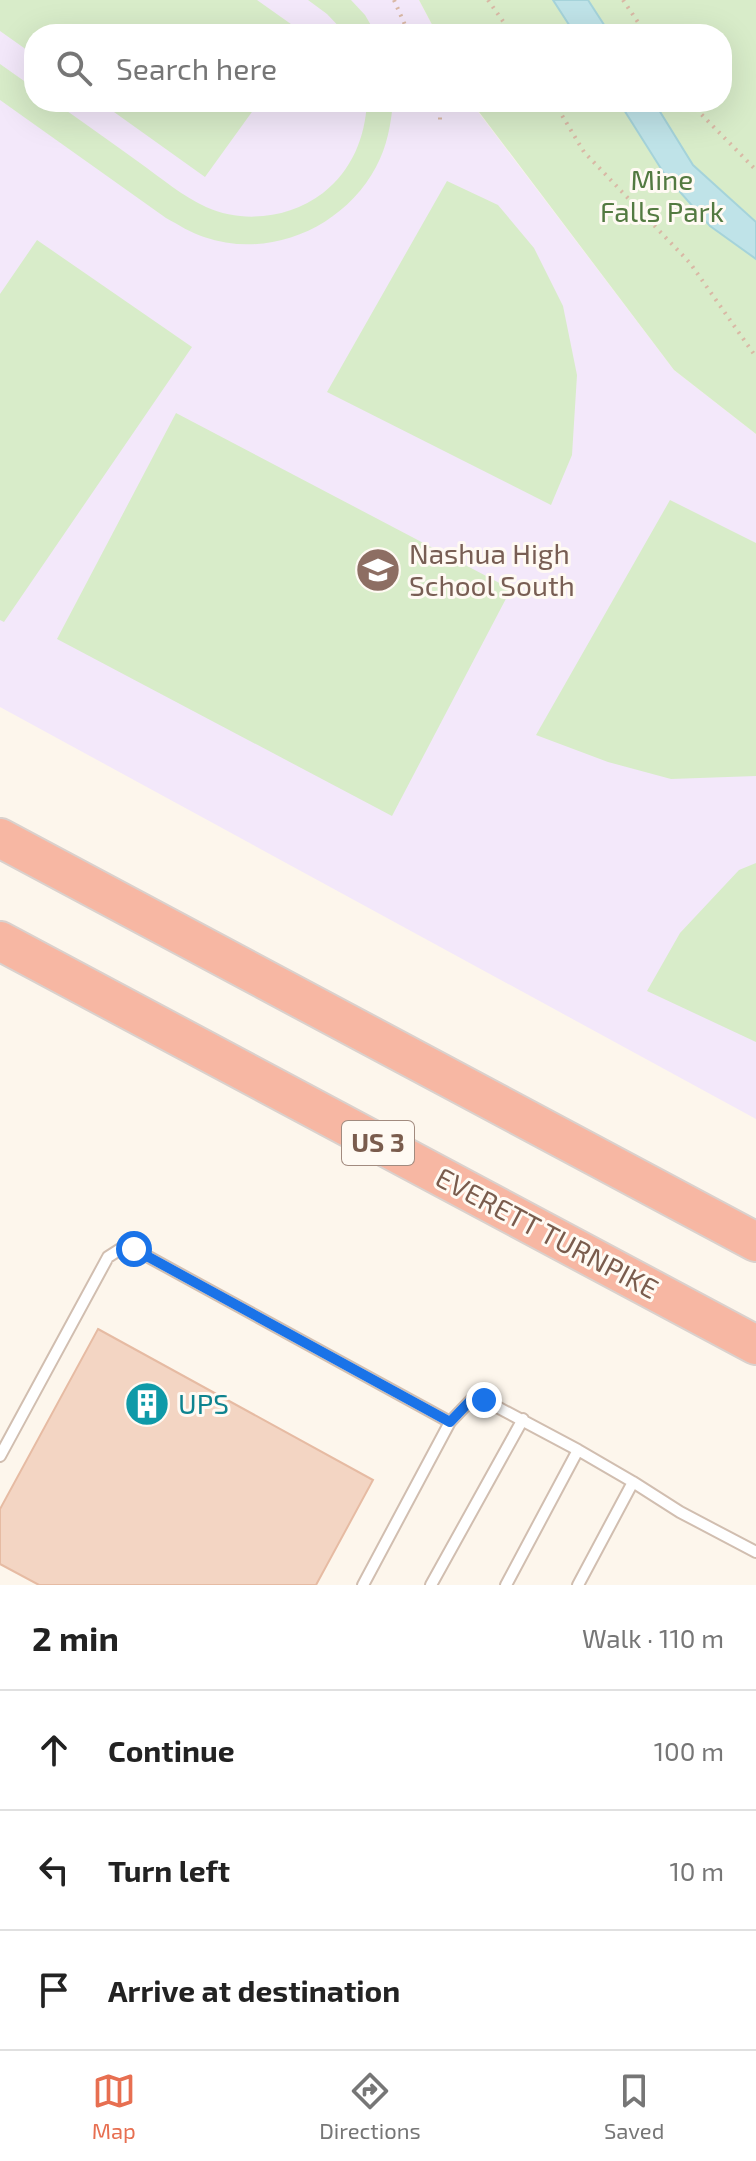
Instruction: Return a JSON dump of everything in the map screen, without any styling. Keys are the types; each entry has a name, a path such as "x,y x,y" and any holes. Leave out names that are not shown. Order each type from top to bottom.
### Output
{"highway":[{"path":"0,838 756,1242"},
{"name":"EVERETT TURNPIKE","path":"0,941 756,1345"}],"lane":[{"path":"0,1456 108,1257 122,1248 134,1249 450,1422"},
{"path":"363,1585 450,1422 471,1400 484,1400 523,1419 680,1512 756,1552"},
{"path":"431,1585 523,1419"},
{"path":"506,1585 578,1450"},
{"path":"578,1585 633,1482"}],"path":[{"path":"394,0 405,24"},
{"path":"488,0 505,24"},
{"path":"623,0 639,24"},
{"path":"440,112 440,125"},
{"path":"560,112 584,152 690,263 756,357"},
{"path":"700,112 756,170"}],"shaded area":[{"name":"Nashua High School South","path":"0,0 419,0 432,24 24,24 24,112 478,112 674,370 756,434 756,1119 0,707"}],"green space":[{"path":"0,0 257,0 291,24 24,24 24,48 0,31"},
{"path":"308,0 351,0 370,24 336,24"},
{"name":"Mine Falls Park","path":"419,0 756,0 756,434 674,370 479,112 732,112 732,24 432,24"},
{"path":"0,64 24,81 24,112 68,112 189,198 221,212 251,217 296,208 323,193 349,164 360,141 365,112 392,112 380,159 362,188 345,206 325,222 303,233 279,241 254,244 229,243 199,235 166,218 0,100"},
{"path":"114,112 252,112 205,177"},
{"path":"447,181 498,205 534,248 563,306 577,375 572,455 551,505 327,392"},
{"path":"37,240 192,347 4,622 0,620 0,294"},
{"path":"176,413 511,589 392,816 57,639"},
{"path":"670,500 756,543 756,776 671,779 608,762 536,735"},
{"path":"756,863 756,1042 647,991 680,933 739,870"}],"water":[{"path":"553,0 588,0 604,24 569,24"},
{"path":"625,112 660,112 693,165 756,222 756,259 710,226 665,175"}],"building":[{"name":"UPS","path":"98,1329 373,1480 316,1585 39,1585 0,1564 0,1509"}],"place":[{"name":"Nashua High School South","path":"378,570"},
{"name":"UPS","path":"147,1404"}],"route":[{"path":"134,1249 450,1422 471,1400 484,1400"}]}
